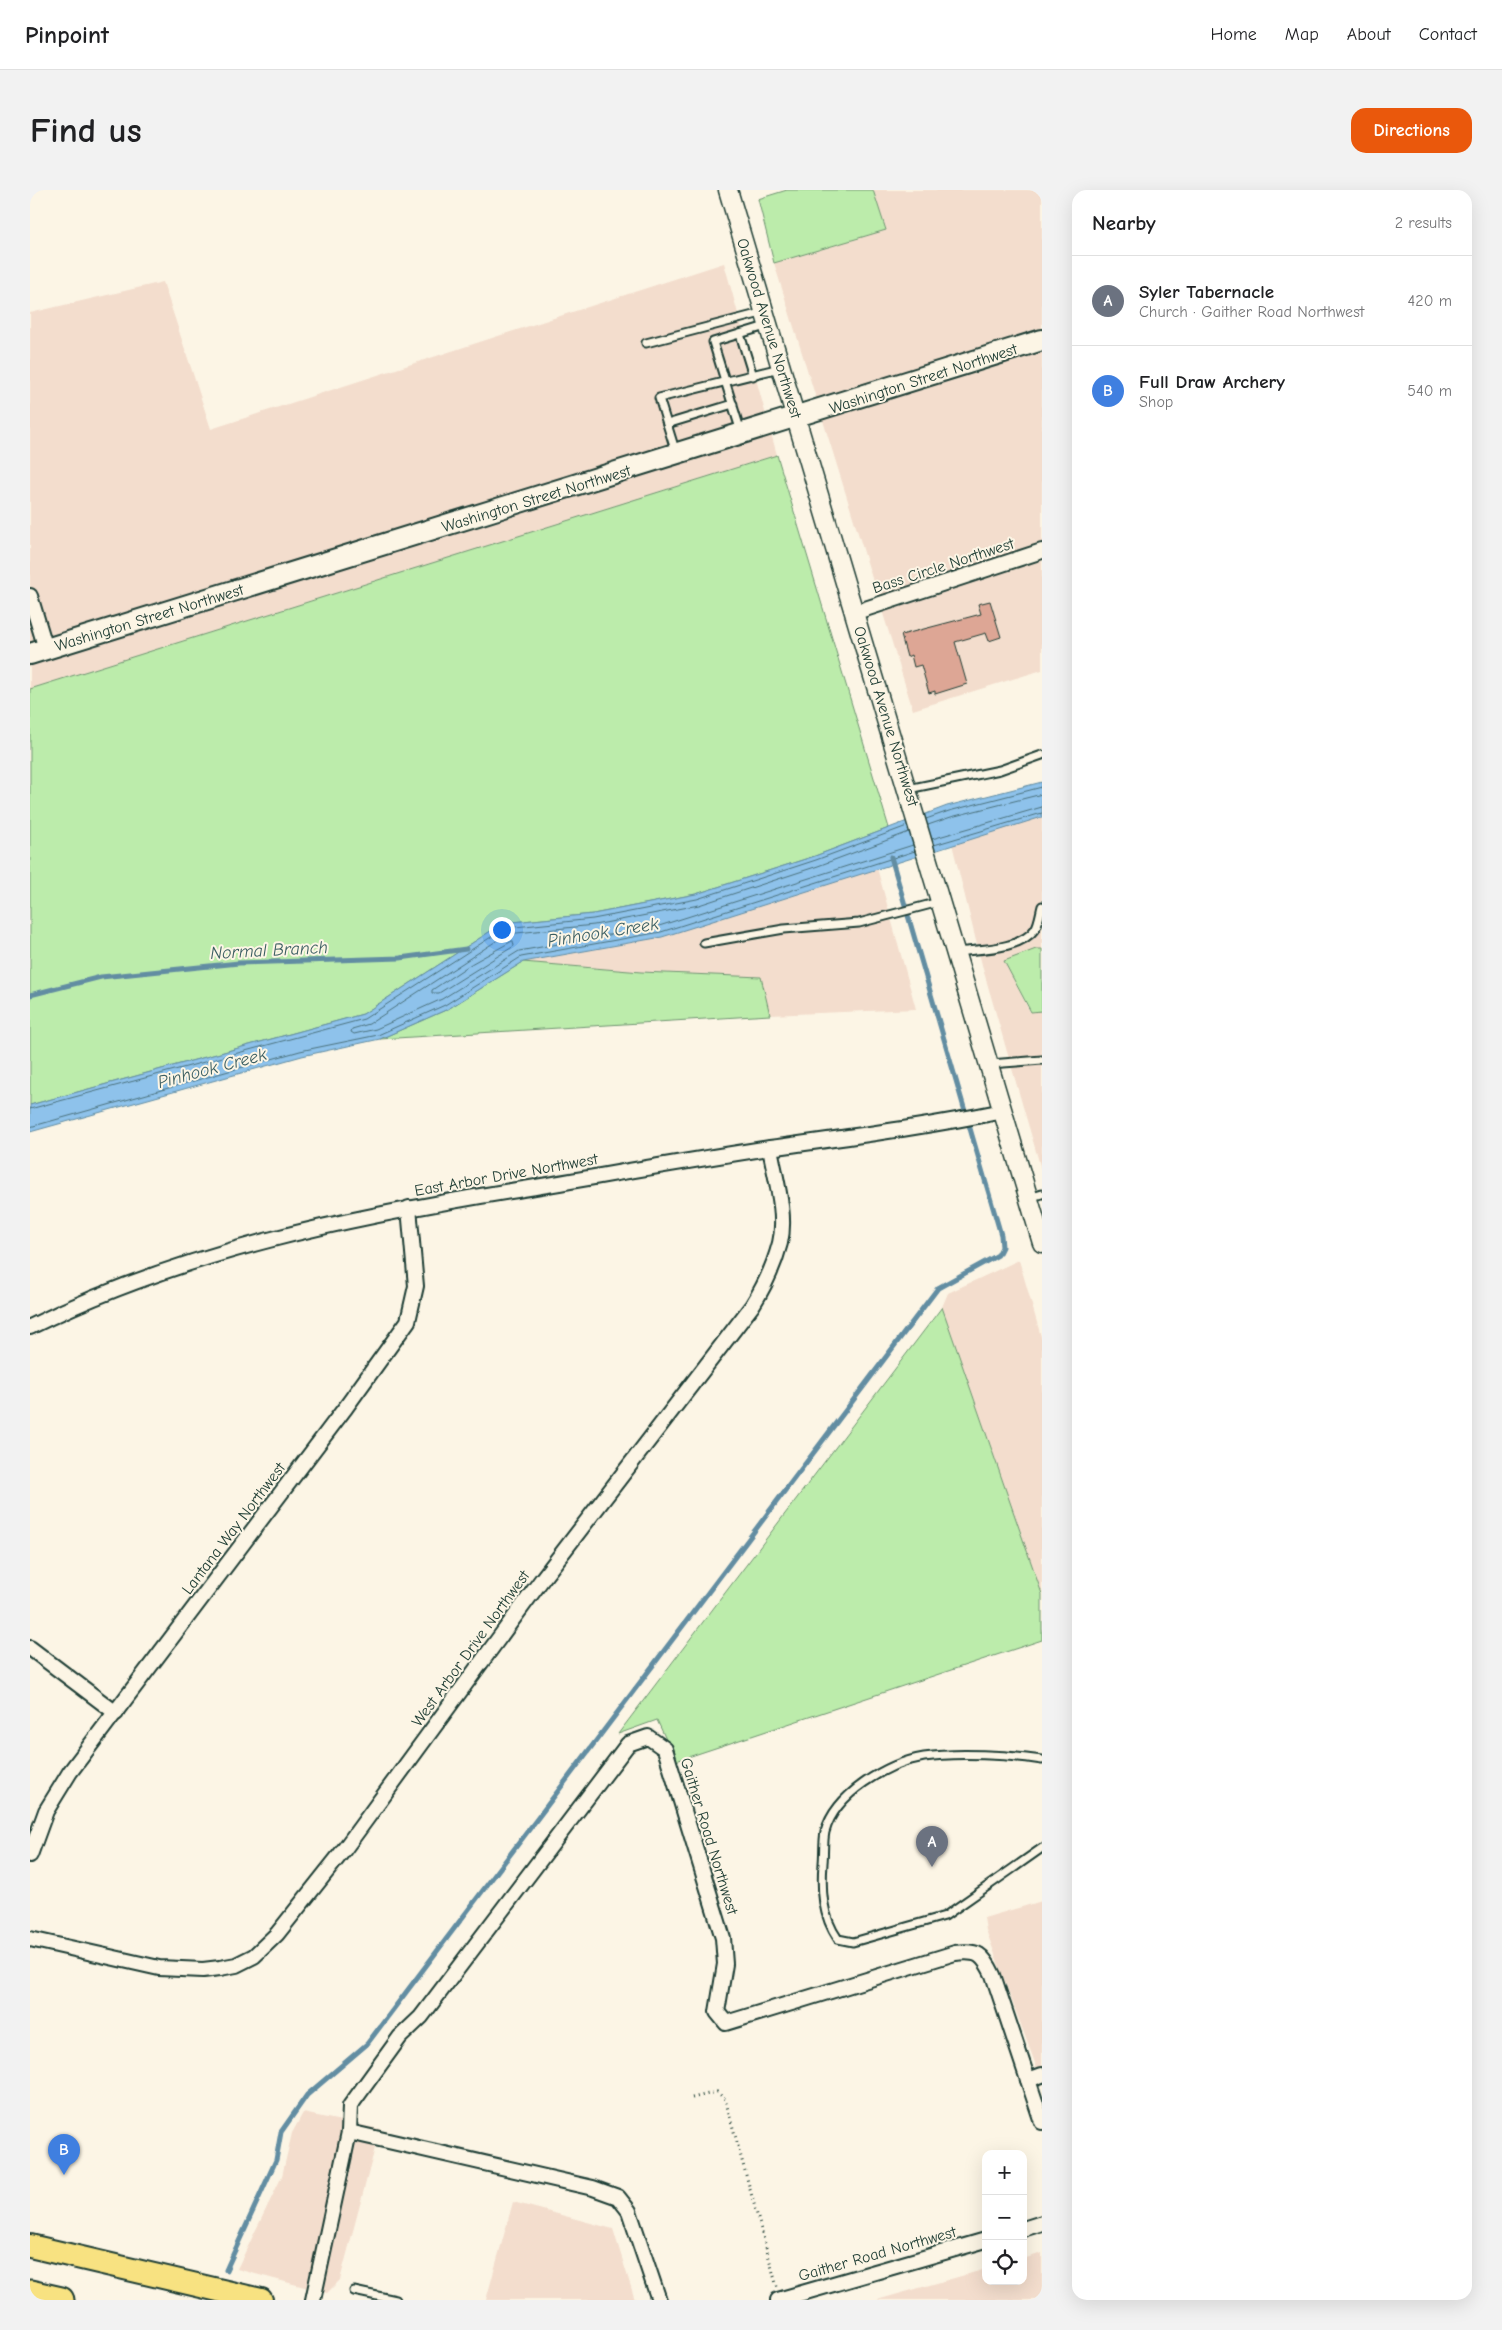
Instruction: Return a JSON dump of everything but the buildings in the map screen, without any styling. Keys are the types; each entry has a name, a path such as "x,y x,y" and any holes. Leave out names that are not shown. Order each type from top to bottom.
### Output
{"highway":[{"path":"30,2246 261,2300"},
{"path":"30,2293 61,2300"}],"main road":[{"name":"Washington Street Northwest","path":"38,651 797,418 1042,340"}],"street":[{"name":"Oakwood Avenue Northwest","path":"732,191 767,318 930,860 1003,1111 1035,1196 1042,1243"},
{"name":"Bass Circle Northwest","path":"856,612 1042,552"},
{"path":"30,596 38,651"},
{"name":"East Arbor Drive Northwest","path":"30,1327 75,1305 222,1252 333,1223 409,1208 770,1148 958,1120 1003,1111"},
{"name":"West Arbor Drive Northwest","path":"30,1938 160,1968 203,1970 236,1964 254,1956 277,1934 343,1851 543,1578 752,1306 764,1286 780,1242 781,1212 770,1148"},
{"name":"Lantana Way Northwest","path":"30,1855 46,1811 70,1772 408,1321 416,1286 409,1208"},
{"path":"30,1648 116,1713"},
{"name":"Gaither Road Northwest","path":"313,2300 349,2132 350,2106 400,2037 421,2018 628,1744 648,1737 665,1749 704,1869 723,1938 726,1964 717,2012 726,2023 955,1953 971,1951 985,1959 993,1975 1042,2122"},
{"path":"1028,2080 1042,2075"},
{"path":"349,2132 594,2188 618,2197 629,2211 659,2300"},
{"path":"1027,2228 1042,2223"},
{"name":"Gaither Road Northwest","path":"779,2300 982,2241"}],"lane":[{"path":"742,435 713,342 740,334 767,318"},
{"path":"646,343 767,318"},
{"path":"740,334 752,376"},
{"path":"676,455 659,398 710,384 726,383 782,368"},
{"path":"667,424 733,404"},
{"path":"908,789 1000,770 1042,755"},
{"path":"704,944 746,934 859,923 894,916 942,901"},
{"path":"957,952 987,949 1026,939 1036,928 1042,906"},
{"path":"989,1064 1042,1060"},
{"path":"1042,1760 956,1755 923,1757 884,1771 855,1789 835,1811 825,1833 821,1892 829,1927 838,1940 853,1942 946,1916 1042,1848"},
{"path":"354,2291 396,2300"}],"path":[{"path":"692,2098 717,2092 724,2099 779,2300"}],"shaded area":[{"path":"873,190 1042,190 1042,670 913,710 774,263 886,230"},
{"path":"724,263 777,455 30,689 30,313 163,282 211,429"},
{"path":"1042,817 1042,949 1004,961 1030,1012 1042,1011 1042,1172 983,969 952,844"},
{"path":"877,868 916,1009 770,1015 760,977 641,972 523,962 662,937"},
{"path":"1019,1260 1042,1340 1042,1594 942,1307 948,1293"},
{"path":"1042,1901 1042,2082 986,1930 984,1918"},
{"path":"303,2113 380,2129 340,2280 327,2293 237,2269 282,2176 292,2133"},
{"path":"513,2202 613,2229 635,2300 486,2300"},
{"path":"1042,2253 1042,2300 877,2300 982,2270 982,2285 1027,2285 1027,2258"}],"green space":[{"path":"787,190 873,190 886,230 774,263 758,199"},
{"path":"777,455 889,828 815,856 696,894 593,914 503,923 363,1014 30,1105 30,689"},
{"path":"1036,949 1042,949 1042,1011 1031,1012 1004,961"},
{"path":"523,962 641,972 761,977 770,1015 380,1039 448,1009"},
{"path":"942,1307 1042,1594 1042,1640 676,1761 657,1720 618,1734"}],"water":[{"name":"Pinhook Creek","path":"1042,782 1042,817 662,937 523,962 448,1009 380,1039 302,1056 30,1132 30,1105 363,1014 503,923 593,914 696,894 815,856 947,806"}],"waterway":[{"path":"226,2270 276,2160 281,2132 307,2095 367,2044 938,1288 998,1255 1002,1247 1001,1235 891,857"},
{"name":"Normal Branch","path":"30,995 101,977 239,963 400,958 466,949"}],"place":[{"name":"Syler Tabernacle","path":"932,1867"},
{"name":"Full Draw Archery","path":"64,2175"}]}
